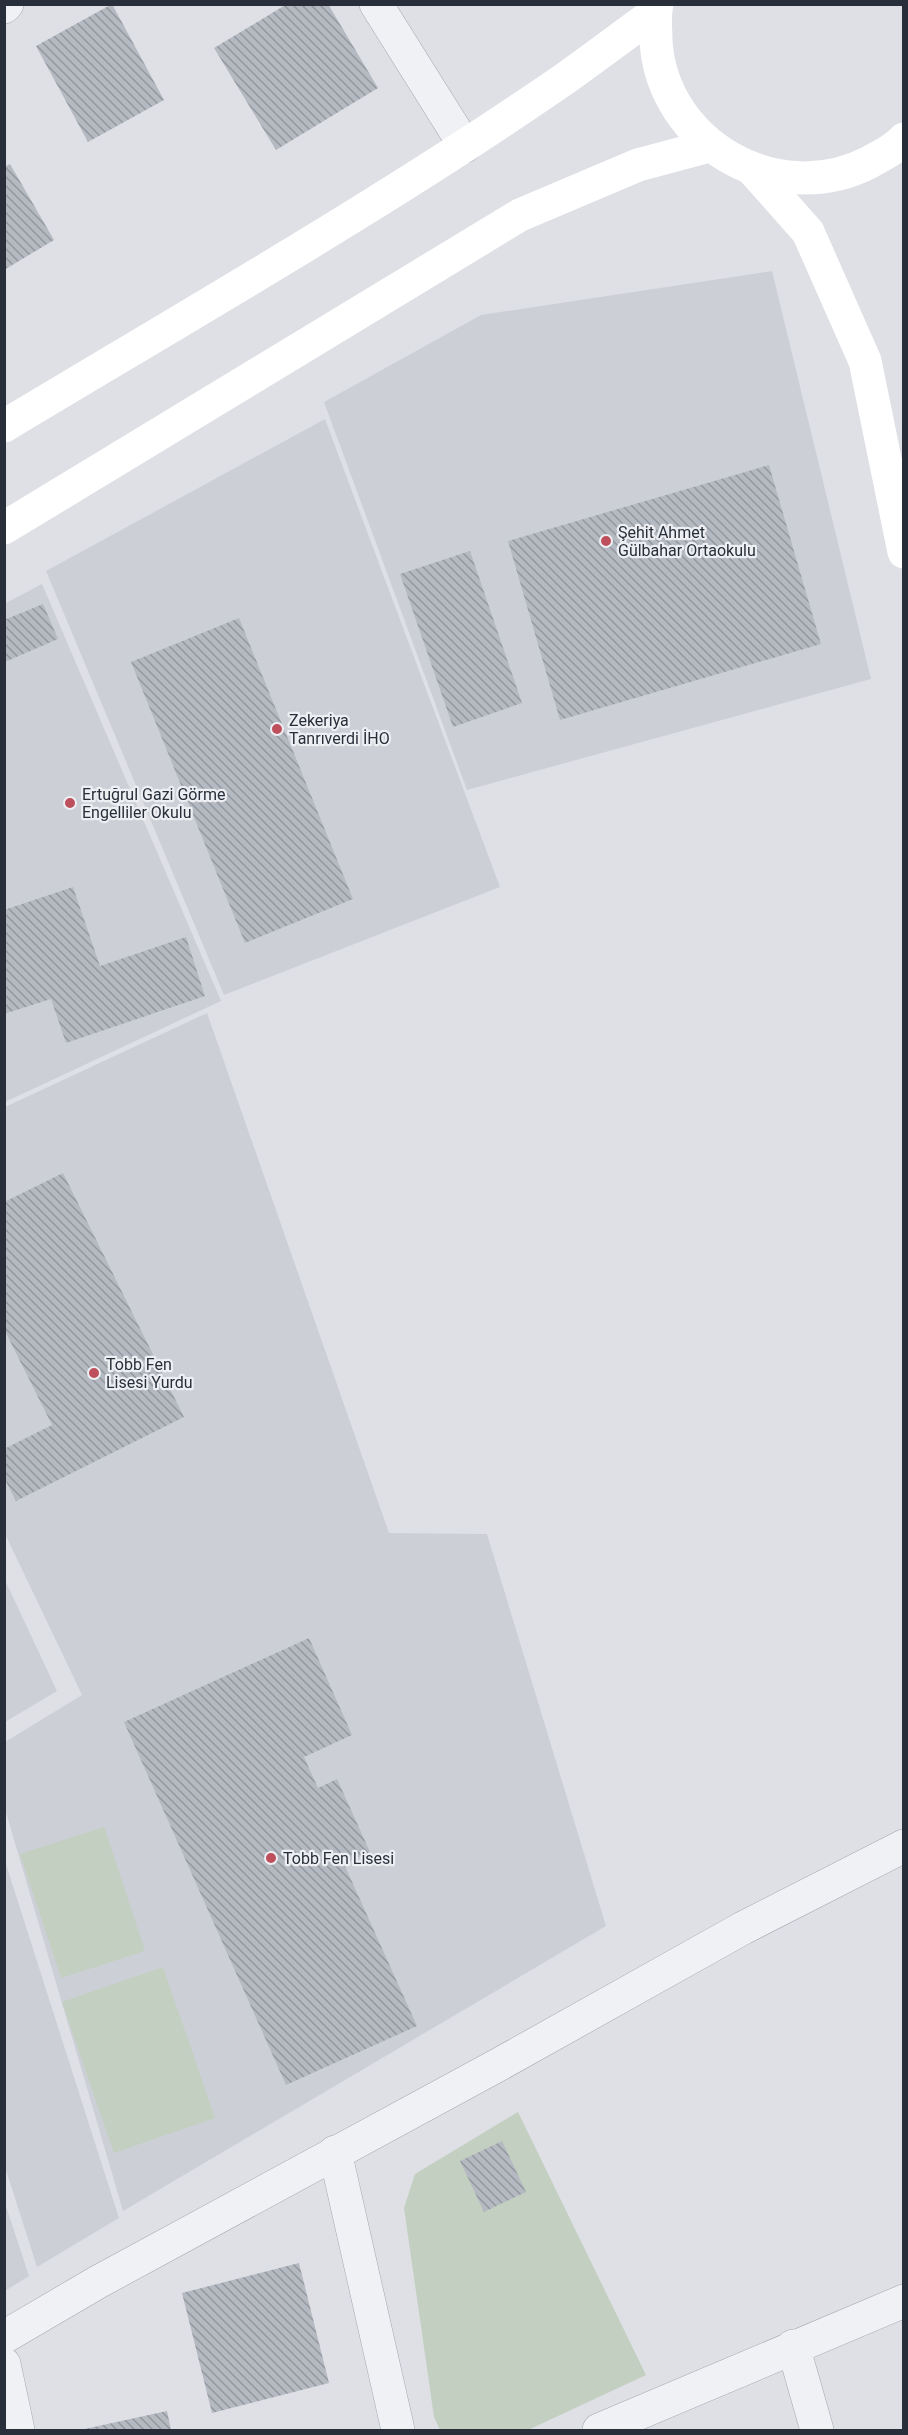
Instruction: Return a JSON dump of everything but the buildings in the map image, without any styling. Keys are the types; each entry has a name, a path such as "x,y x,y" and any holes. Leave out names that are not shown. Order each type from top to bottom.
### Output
{"main road":[{"path":"4,426 465,146 564,79 656,9"},
{"path":"656,9 657,62 676,108 709,146 753,170 802,179 851,171 896,148 903,139"},
{"path":"4,528 520,215 638,165 709,146"},
{"path":"753,170 808,232 865,361 903,552"}],"street":[{"path":"376,4 465,146"},
{"path":"4,2337 98,2282 498,2065 743,1928 903,1846"},
{"path":"335,2152 398,2430"},
{"path":"599,2430 903,2301"},
{"path":"793,2346 817,2430"},
{"path":"4,2364 18,2430"}],"shaded area":[{"name":"Şehit Ahmet Gülbahar Ortaokulu","path":"772,271 871,679 467,790 324,402 481,315"},
{"name":"Zekeriya Tanrıverdi İHO","path":"325,419 500,887 224,995 46,571"},
{"name":"Ertuğrul Gazi Görme Engelliler Okulu","path":"42,584 221,1001 5,1102 4,604"},
{"path":"207,1013 389,1533 487,1534 606,1926 123,2211 5,1809 5,1742 82,1695 5,1534 5,1107"},
{"path":"5,1580 57,1691 4,1722"},
{"path":"5,1861 119,2218 37,2267 5,2167"},
{"path":"4,2200 29,2276 5,2291 4,2291"}],"green space":[{"path":"104,1827 145,1951 61,1978 20,1854"},
{"path":"163,1967 215,2118 114,2153 62,2002"},
{"path":"518,2112 646,2375 528,2430 440,2430 434,2417 404,2208 415,2174"}],"place":[{"name":"Şehit Ahmet Gülbahar Ortaokulu","path":"606,541"},
{"name":"Zekeriya Tanrıverdi İHO","path":"277,729"},
{"name":"Ertuğrul Gazi Görme Engelliler Okulu","path":"70,803"},
{"name":"Tobb Fen Lisesi Yurdu","path":"94,1373"},
{"name":"Tobb Fen Lisesi","path":"271,1858"}]}
